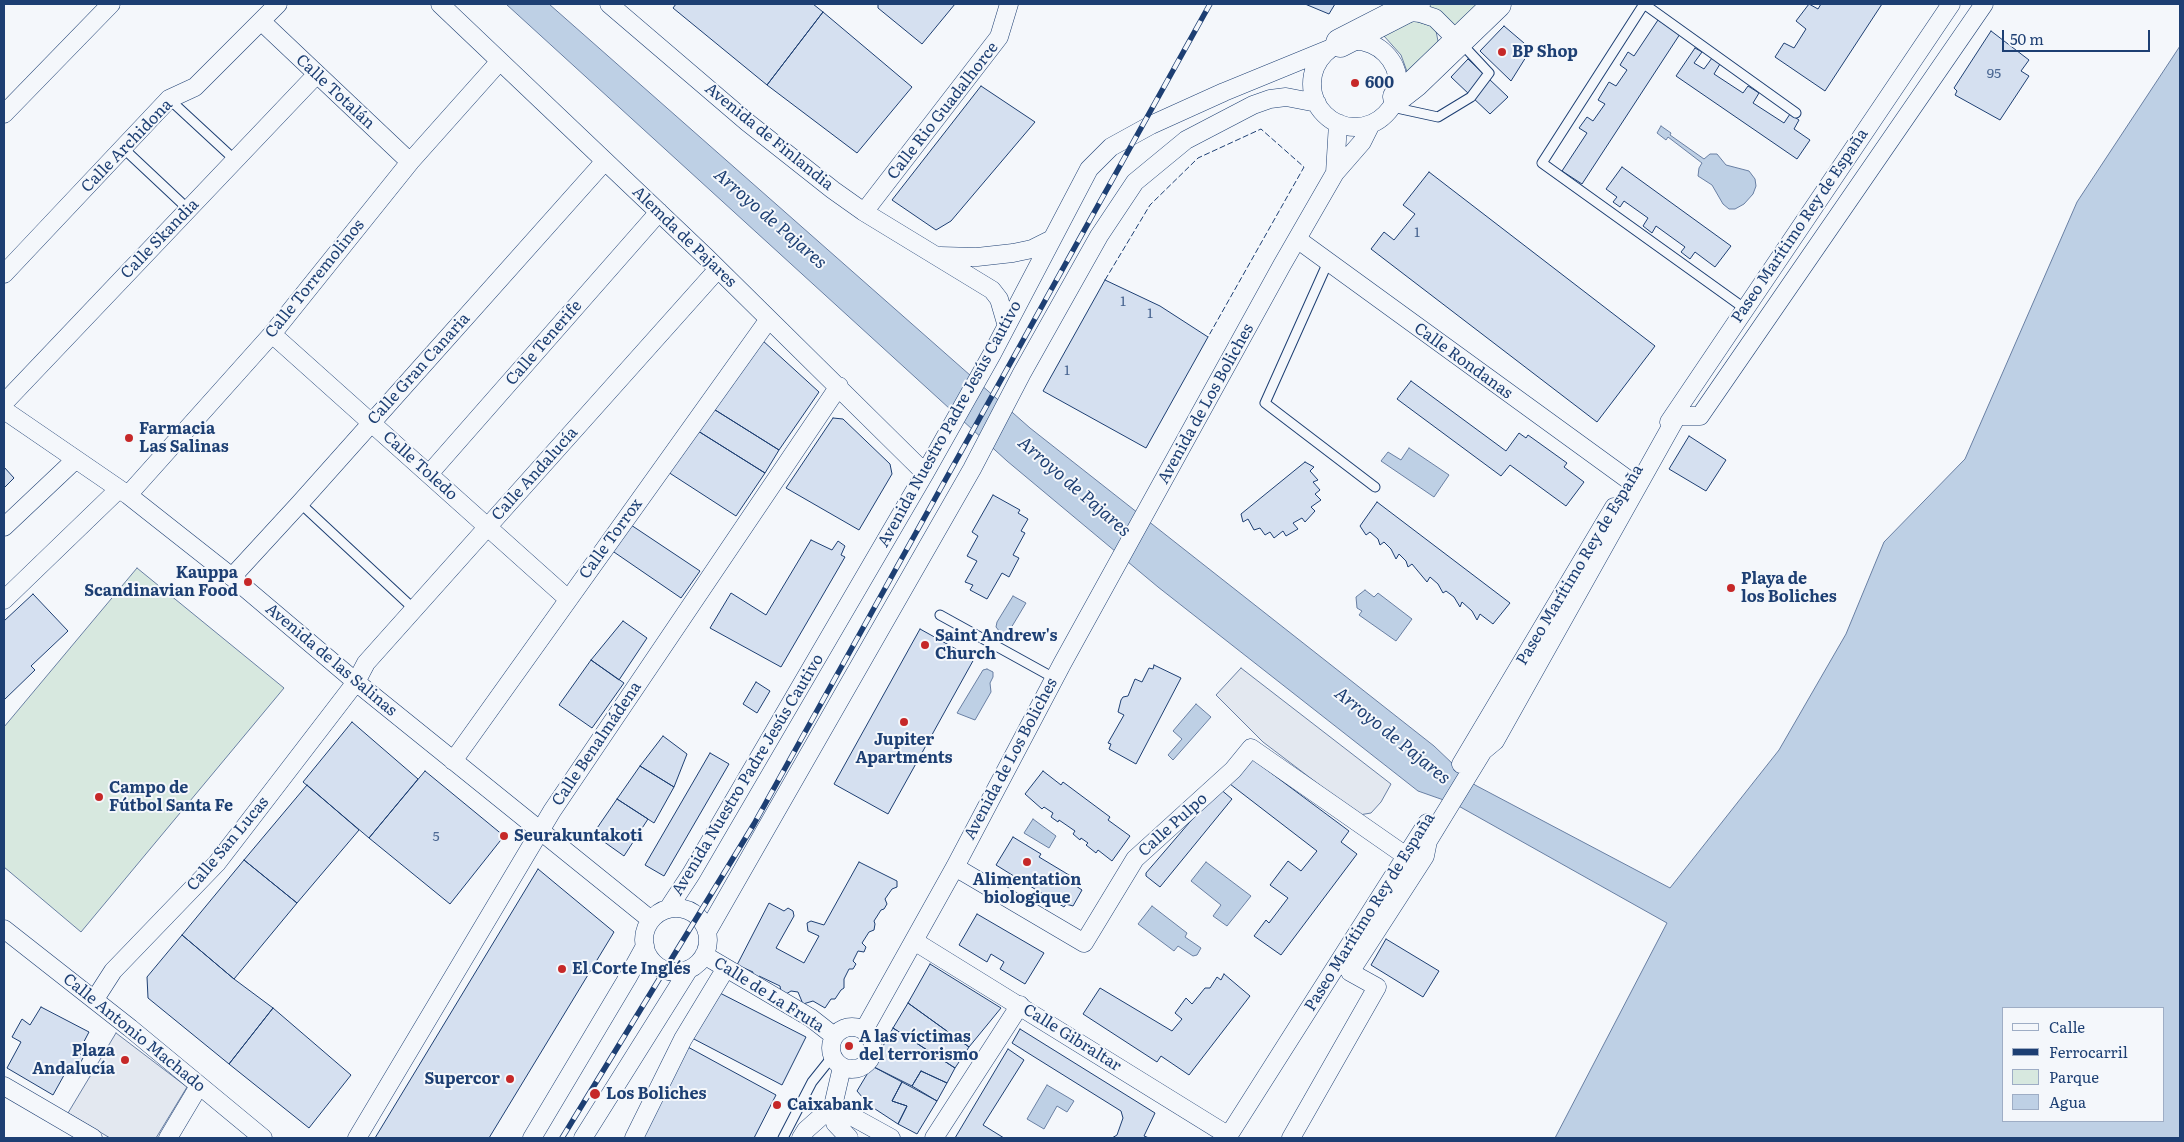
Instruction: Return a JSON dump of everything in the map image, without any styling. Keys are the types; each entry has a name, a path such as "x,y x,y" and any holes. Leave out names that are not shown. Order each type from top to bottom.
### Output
{"main road":[{"path":"1394,102 1498,4"},
{"path":"1334,46 1409,7"}],"street":[{"path":"4,114 111,4"},
{"name":"Calle Archidona","path":"4,274 169,99 195,87 278,4"},
{"name":"Alemda de Pajares","path":"440,4 770,319 925,473"},
{"name":"Avenida de Finlandia","path":"609,4 747,122 833,190 864,212 940,256 992,290 999,299 1006,323"},
{"name":"Calle Rio Guadalhorce","path":"864,212 999,37 1009,4"},
{"name":"Paseo Marítimo Rey de España","path":"1228,1137 1406,856 1424,839 1630,481 1744,308 1951,4"},
{"path":"1478,748 1495,741 1677,416 1700,416 1984,4"},
{"path":"1409,7 1435,18 1458,41"},
{"name":"Calle Totalán","path":"261,21 410,162"},
{"path":"1351,40 1365,42 1378,47 1389,56 1397,76 1394,102 1382,117 1371,124 1348,126 1338,123 1325,115 1316,104 1312,80 1314,68 1320,57 1334,46 1351,40"},
{"name":"Avenida Nuestro Padre Jesús Cautivo","path":"668,909 691,874 941,445 992,354 1006,323 1089,169 1111,147 1151,125 1334,46"},
{"name":"Calle Torremolinos","path":"4,600 123,492 272,334 410,162 500,61"},
{"name":"Calle Skandia","path":"4,403 317,74"},
{"path":"707,932 972,469 1022,373 1099,236 1135,182 1186,140 1244,109 1270,99 1286,97 1316,104"},
{"name":"Avenida de Los Boliches","path":"1335,173 1338,123"},
{"name":"Avenida de Los Boliches","path":"864,1030 955,867 1054,678 1297,239 1335,173 1362,142 1371,124"},
{"name":"Calle Gran Canaria","path":"232,577 605,161"},
{"name":"Calle Tenerife","path":"429,474 659,212"},
{"name":"Avenida de Finlandia","path":"940,256 977,257 1013,253 1032,249 1052,239"},
{"name":"Calle Rondanas","path":"1297,239 1630,481"},
{"name":"Calle Andalucía","path":"356,682 366,663 718,269"},
{"name":"Calle Torrox","path":"453,761 770,319"},
{"name":"Calle Toledo","path":"272,334 568,599"},
{"name":"Calle Benalmádena","path":"357,1138 552,811 839,386"},
{"name":"Avenida de las Salinas","path":"4,410 123,492 232,577 356,682 539,832 651,920"},
{"path":"4,527 75,460"},
{"name":"Calle San Lucas","path":"95,999 113,970 217,863 356,682"},
{"name":"Calle Pulpo","path":"955,867 1084,943 1135,859 1233,770 1250,748 1406,856"},
{"path":"1291,1138 1377,987 1350,972 1425,856 1424,839"},
{"path":"583,1138 689,969 698,963 707,948 707,932 703,923 692,913 678,908 668,909 651,920 644,937 644,946 648,955 661,968 670,972 689,969"},
{"name":"Calle Antonio Machado","path":"4,929 95,999 263,1138"},
{"name":"Calle Gibraltar","path":"914,941 1020,1005 1228,1137"},
{"path":"532,1138 631,972 644,946"},
{"name":"Calle de La Fruta","path":"704,955 811,1018 834,1036"},
{"path":"634,1138 683,1039 726,968"},
{"path":"934,1138 1020,1005"},
{"path":"837,1062 856,1069 868,1062 872,1055 872,1041 864,1030 851,1026 839,1031 834,1036 830,1046 837,1062 833,1106 835,1124 848,1138"},
{"path":"4,1086 93,1138"},
{"path":"168,1138 199,1086"},
{"path":"801,1138 806,1130 833,1106"},
{"path":"833,1106 890,1138"}],"lane":[{"path":"1744,308 1542,163 1644,4 1796,113"},
{"path":"1394,102 1438,117 1471,97 1489,73 1458,41"},
{"path":"169,99 235,160"},
{"path":"123,148 188,209"},
{"path":"1328,262 1264,403 1375,487"},
{"path":"300,503 415,610"},
{"path":"940,615 1054,678"},
{"path":"783,1138 812,1082 837,1062"}],"green space":[{"path":"1430,4 1491,4 1456,27 1438,11 1426,6"},
{"path":"1415,21 1432,26 1436,31 1438,41 1436,48 1409,77 1401,55 1384,36"},
{"name":"Campo de Fútbol Santa Fe","path":"137,568 284,688 81,932 4,867 4,727"}],"shaded area":[{"path":"1241,668 1391,784 1381,802 1371,813 1359,815 1263,742 1216,695"},
{"name":"Plaza Andalucía","path":"116,1033 187,1087 156,1138 110,1138 68,1113"}],"water":[{"name":"Arroyo de Pajares","path":"506,4 549,4 1030,428 1434,746 1475,785 1670,888 1779,750 1846,634 1884,542 1965,459 2077,202 2180,46 2180,1138 1555,1138 1667,923 1455,804 1418,791 1158,587 1007,461"},
{"path":"1661,126 1671,133 1670,135 1704,159 1710,154 1717,154 1726,165 1749,171 1755,179 1756,186 1753,194 1744,204 1735,209 1729,209 1723,204 1712,185 1698,176 1702,163 1668,137 1666,140 1657,133"},
{"path":"1409,448 1449,475 1434,497 1381,461 1388,452 1401,460"},
{"path":"1365,590 1374,597 1378,593 1412,619 1396,641 1359,615 1362,611 1357,608 1356,597"},
{"path":"1013,596 1026,603 1008,633 1000,632 996,627 997,622"},
{"path":"987,669 993,672 990,683 991,692 975,720 957,713 983,670"},
{"path":"1196,704 1211,717 1173,760 1168,755 1182,739 1173,731"},
{"path":"1033,819 1056,836 1049,848 1024,833"},
{"path":"1206,862 1251,896 1227,926 1213,916 1221,905 1191,881"},
{"path":"1152,906 1187,933 1185,937 1201,948 1197,955 1193,956 1178,946 1174,951 1138,924"},
{"path":"1047,1085 1074,1101 1067,1112 1057,1106 1044,1129 1027,1119"}],"building":[{"path":"676,4 813,4 823,12 767,85 673,8"},
{"path":"878,4 955,4 922,44 878,8"},
{"path":"1305,4 1335,4 1329,14"},
{"path":"1809,4 1818,9 1821,4 1882,4 1825,91 1775,57 1784,43 1794,48 1806,29 1796,21"},
{"path":"823,12 912,87 857,153 767,85"},
{"path":"1658,20 1680,34 1582,184 1562,171 1587,133 1579,128 1587,117 1593,121 1605,104 1598,100 1609,82 1616,86 1627,70 1620,65 1628,52 1634,56"},
{"path":"1504,26 1531,49 1511,81 1480,51"},
{"path":"1991,31 2029,60 2021,71 2029,76 2000,120 1955,95 1957,91 1954,88"},
{"path":"1695,48 1702,52 1694,63 1704,69 1712,58 1720,64 1714,74 1743,93 1748,86 1759,93 1753,103 1784,123 1790,114 1799,120 1794,129 1810,140 1797,159 1676,76"},
{"path":"1468,59 1508,97 1490,114 1451,77"},
{"path":"981,86 1035,122 951,221 936,230 892,200"},
{"path":"1622,167 1731,246 1715,267 1695,252 1690,259 1681,252 1685,247 1656,226 1652,233 1643,226 1648,218 1624,201 1620,207 1613,202 1617,197 1606,189"},
{"path":"1429,172 1655,346 1597,422 1371,249 1384,232 1394,240 1415,214 1403,205"},
{"path":"1105,280 1160,306 1208,337 1146,448 1043,391"},
{"path":"762,340 819,392 779,450 712,408"},
{"path":"1411,381 1506,451 1519,433 1526,438 1528,435 1567,463 1564,467 1584,482 1566,506 1510,465 1501,476 1397,399"},
{"path":"712,408 779,450 765,473 698,431"},
{"path":"833,418 843,419 890,464 892,474 859,530 786,488"},
{"path":"698,431 765,473 736,516 668,472"},
{"path":"1689,436 1726,460 1706,491 1669,469"},
{"path":"1305,462 1314,467 1310,471 1318,480 1313,482 1320,490 1315,494 1321,500 1311,507 1315,511 1305,522 1302,518 1293,523 1298,529 1286,536 1283,531 1274,538 1270,532 1265,535 1260,528 1254,530 1248,519 1243,522 1241,514"},
{"path":"4,467 14,478 4,488"},
{"path":"993,495 1020,510 1018,513 1028,519 1021,531 1025,533 1013,555 1019,558 1009,577 1002,573 987,599 970,590 973,585 965,582 977,561 967,556 978,536 972,532"},
{"path":"1377,502 1510,603 1493,624 1480,614 1477,620 1472,611 1462,602 1460,607 1454,597 1446,591 1443,593 1438,584 1430,577 1427,582 1412,564 1408,567 1406,561 1399,554 1396,559 1391,549 1384,542 1380,545 1378,539 1370,532 1366,535 1360,526"},
{"path":"631,525 700,571 681,598 611,550"},
{"path":"811,540 832,550 838,541 845,546 841,555 845,557 781,667 710,628 731,593 766,615"},
{"path":"33,594 68,631 31,666 35,670 4,700 4,621"},
{"path":"623,621 647,638 619,680 591,660"},
{"name":"Jupiter Apartments","path":"920,629 974,659 888,814 834,784"},
{"path":"591,660 624,683 592,728 559,705"},
{"path":"1154,665 1181,678 1136,764 1109,749 1111,744 1108,743 1124,715 1118,712 1121,700 1123,697 1128,696 1135,679 1142,682 1149,668 1153,669"},
{"path":"756,682 770,691 757,713 743,704"},
{"path":"352,722 418,779 369,838 303,782"},
{"path":"663,736 687,754 674,787 640,766"},
{"path":"710,753 729,764 664,876 645,865"},
{"path":"1251,758 1349,831 1341,842 1357,854 1281,955 1254,936 1266,920 1269,923 1288,898 1270,885 1288,861 1301,871 1317,851 1230,784"},
{"path":"640,766 674,787 654,823 617,799"},
{"path":"425,771 504,836 450,904 369,838"},
{"path":"1043,771 1061,785 1063,782 1110,817 1108,820 1130,836 1112,861 1098,850 1096,853 1086,845 1088,843 1081,838 1080,840 1073,834 1075,831 1051,817 1053,813 1044,807 1042,809 1025,794"},
{"path":"307,785 359,830 297,903 244,860"},
{"path":"1219,788 1232,799 1160,887 1146,876 1146,873"},
{"path":"617,799 648,819 624,856 593,834"},
{"path":"1013,837 1041,854 1039,857 1079,881 1076,886 1082,890 1073,906 1066,904 1064,907 996,865"},
{"path":"244,860 297,903 234,979 182,935"},
{"path":"859,862 897,881 897,887 892,889 885,899 887,904 874,921 874,930 869,932 862,943 866,947 864,952 858,951 853,961 856,964 853,969 849,969 844,979 844,988 835,999 831,999 825,1008 813,1001 803,1004 798,992 791,991 786,994 781,992 780,986 759,976 756,980 752,977 753,972 744,968 741,970 737,965 769,903 784,911 788,908 793,911 794,916 776,948 804,963 819,936 808,931 807,923 811,921 824,925"},
{"path":"538,869 614,932 489,1138 375,1138"},
{"path":"977,914 1044,953 1025,984 1000,969 1004,962 991,954 987,962 959,945"},
{"path":"182,935 234,979 273,1008 229,1064 148,998 147,977"},
{"path":"1386,939 1439,971 1423,997 1371,965"},
{"path":"930,964 1001,1008 969,1047 908,1003"},
{"path":"1224,974 1250,996 1189,1075 1161,1056 1157,1062 1083,1014 1100,988 1172,1031 1182,1019 1175,1013 1186,998 1192,1004 1205,988 1210,988 1217,977 1221,980"},
{"path":"716,991 806,1037 782,1085 692,1038"},
{"path":"908,1003 969,1047 955,1068 893,1028"},
{"path":"41,1007 89,1032 78,1053 84,1056 75,1073 68,1068 53,1095 7,1068 21,1042 12,1037 22,1019 30,1025"},
{"path":"273,1008 351,1075 309,1128 229,1064"},
{"path":"893,1028 955,1068 947,1083 921,1071 912,1086 872,1066"},
{"path":"1020,1029 1155,1113 1144,1136 1149,1138 1112,1138 1117,1135 1123,1118 1121,1111 1012,1043"},
{"path":"686,1046 776,1095 754,1138 642,1138"},
{"path":"1008,1049 1024,1060 983,1125 1004,1138 955,1138"},
{"path":"872,1066 902,1082 892,1101 907,1106 898,1124 869,1105 857,1091"},
{"path":"921,1071 947,1083 937,1101 912,1086"},
{"path":"902,1082 937,1101 917,1134 898,1124 907,1106 892,1101"}],"railway":[{"path":"562,1138 754,824 1210,4"}],"fence":[{"path":"1105,280 1150,205 1198,158 1261,129 1304,167 1208,337"}],"place":[{"name":"BP Shop","path":"1502,52"},
{"name":"600","path":"1355,83"},
{"name":"Farmacia Las Salinas","path":"129,438"},
{"name":"Kauppa Scandinavian Food","path":"248,582"},
{"name":"Playa de los Boliches","path":"1731,588"},
{"name":"Saint Andrew's Church","path":"925,645"},
{"name":"Jupiter Apartments","path":"904,722"},
{"name":"Campo de Fútbol Santa Fe","path":"99,797"},
{"name":"Seurakuntakoti","path":"504,836"},
{"name":"Alimentation biologique","path":"1027,862"},
{"name":"El Corte Inglés","path":"562,969"},
{"name":"A las víctimas del terrorismo","path":"849,1046"},
{"name":"Plaza Andalucía","path":"125,1060"},
{"name":"Supercor","path":"510,1079"},
{"name":"Los Boliches","path":"595,1094"},
{"name":"Caixabank","path":"777,1105"}]}
